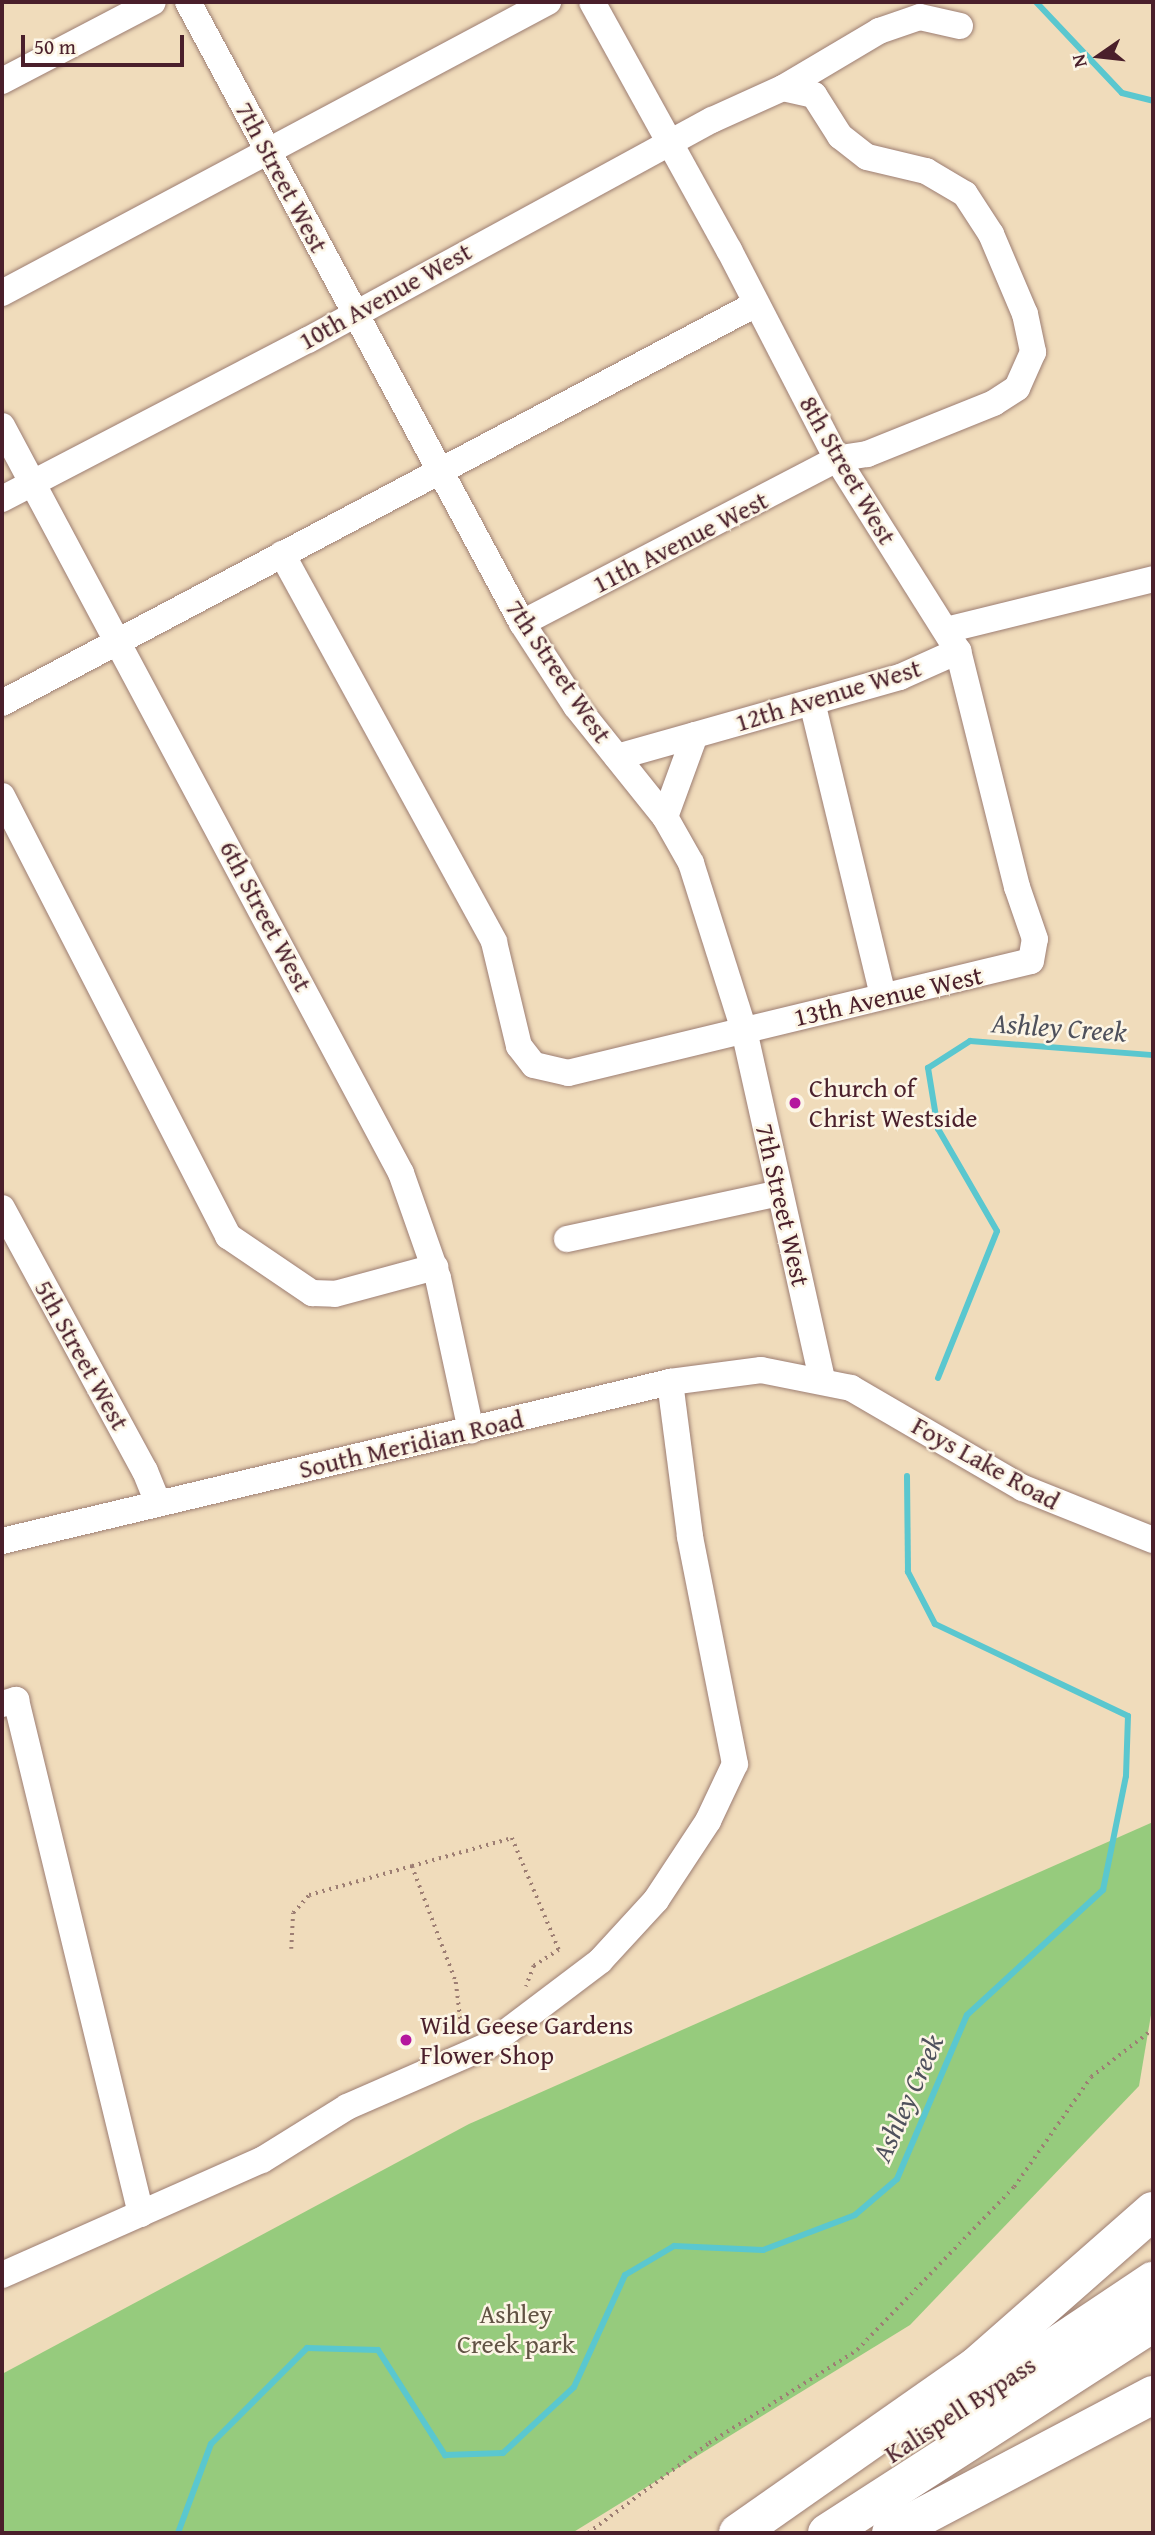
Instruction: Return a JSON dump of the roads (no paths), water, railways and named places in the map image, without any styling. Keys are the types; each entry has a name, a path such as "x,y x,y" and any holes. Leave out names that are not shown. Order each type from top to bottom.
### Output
{"highway":[{"path":"738,2533 974,2368 1153,2211"},
{"name":"Kalispell Bypass","path":"764,2533 1153,2281"},
{"name":"Kalispell Bypass","path":"827,2533 1153,2323"},
{"path":"891,2533 1153,2395"}],"street":[{"path":"2,81 153,2"},
{"name":"7th Street West","path":"188,2 523,623 576,706 664,817 691,863 709,910 744,1030 822,1379"},
{"path":"2,293 548,2"},
{"name":"8th Street West","path":"592,2 837,459 952,640 1017,887 1035,939 1031,961"},
{"name":"10th Avenue West","path":"2,499 669,144 776,91 879,31 920,17 960,26"},
{"name":"11th Avenue West","path":"523,623 837,459 867,454 1006,396 1031,365 1032,339 991,234 965,194 926,171 867,157 840,136 814,95 795,87 776,91"},
{"path":"2,704 756,304"},
{"name":"6th Street West","path":"2,426 401,1173 435,1267 471,1430"},
{"name":"13th Avenue West","path":"282,554 494,942 519,1046 534,1065 568,1073 1031,961"},
{"name":"12th Avenue West","path":"617,757 900,677 952,640 1153,579"},
{"path":"812,702 883,995"},
{"path":"664,817 695,735"},
{"path":"2,796 228,1236 312,1293 335,1294 435,1267"},
{"path":"566,1239 779,1193"},
{"name":"5th Street West","path":"2,1208 145,1471 158,1503"},
{"name":"South Meridian Road","path":"2,1541 670,1382 761,1370 822,1379"},
{"name":"Foys Lake Road","path":"822,1379 867,1395 1023,1488 1153,1540"},
{"path":"2,2275 262,2160 347,2107 489,2045 600,1961 656,1900 708,1821 735,1764 690,1536 670,1382"},
{"path":"2,1704 16,1700 141,2214"}],"waterway":[{"name":"Ashley Creek","path":"1036,2 1122,93 1153,101"},
{"name":"Ashley Creek","path":"938,1378 997,1231 938,1129 928,1068 970,1041 1153,1055"},
{"name":"Ashley Creek","path":"178,2533 211,2444 307,2348 378,2350 445,2455 503,2453 574,2387 625,2275 674,2246 763,2250 855,2215 897,2179 967,2015 1103,1890 1126,1776 1128,1716 935,1624 908,1572 907,1476"}],"place":[{"name":"Church of Christ Westside","path":"795,1103"},
{"name":"Wild Geese Gardens Flower Shop","path":"406,2040"}],"park label":[{"name":"Ashley Creek park","path":"516,2329"}]}
